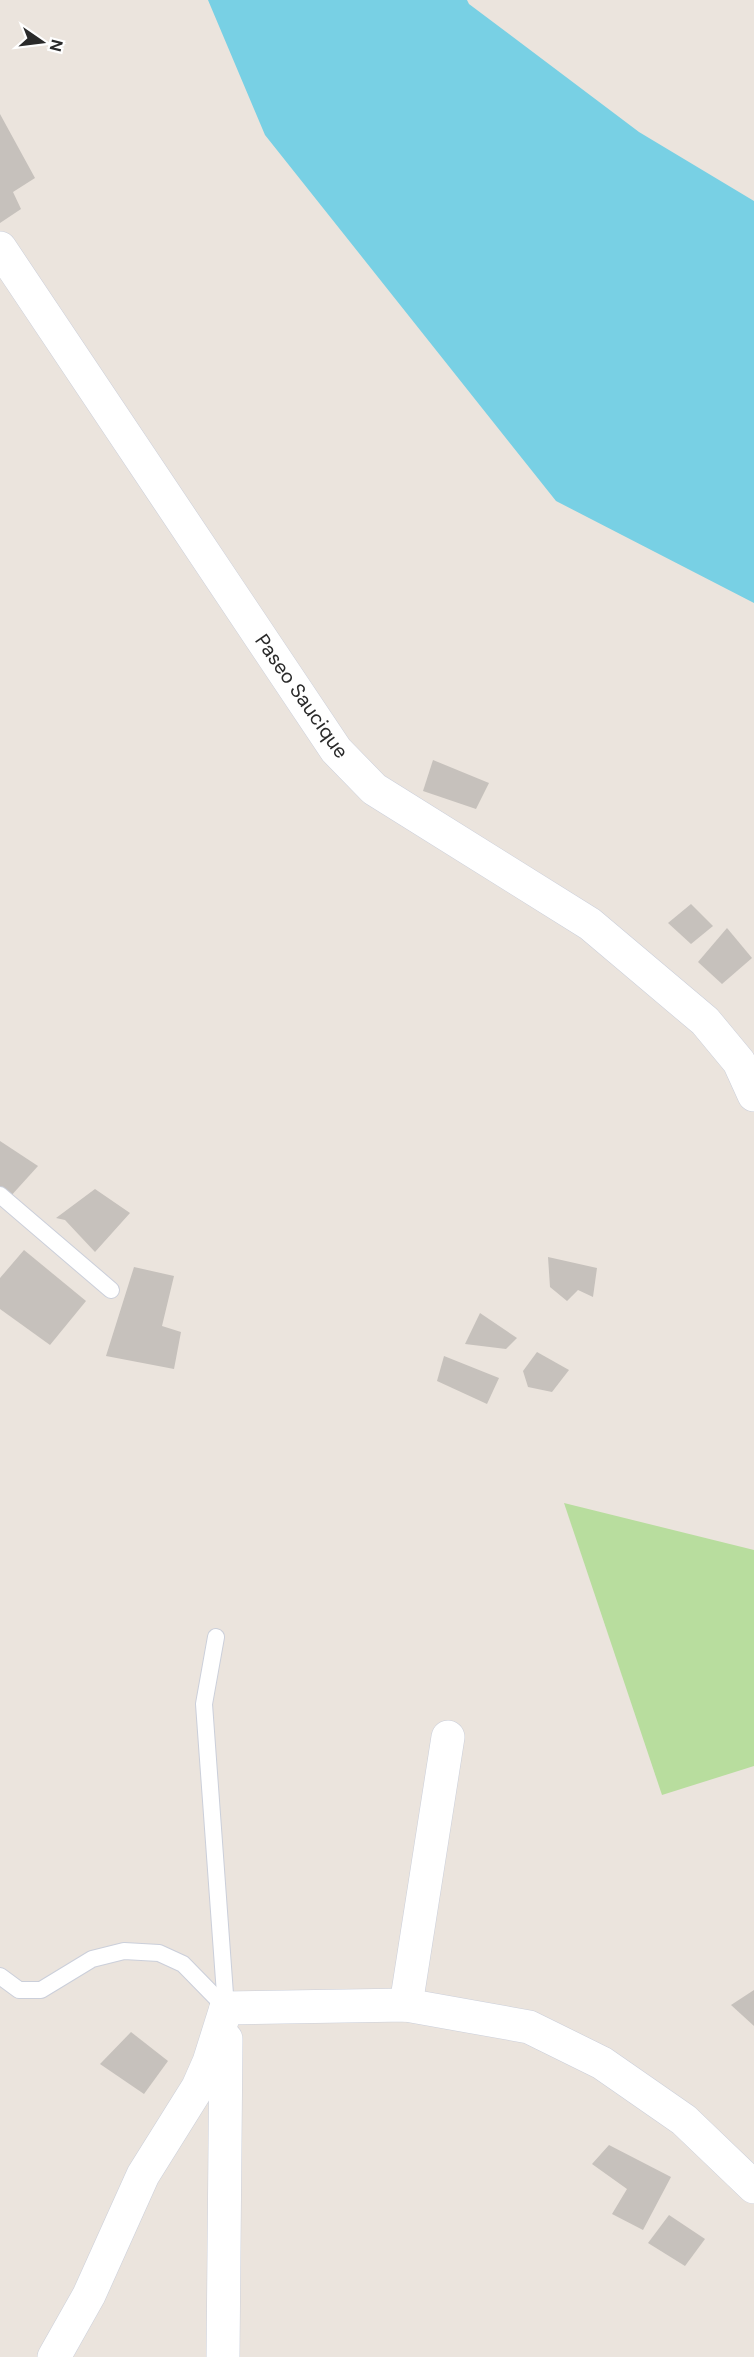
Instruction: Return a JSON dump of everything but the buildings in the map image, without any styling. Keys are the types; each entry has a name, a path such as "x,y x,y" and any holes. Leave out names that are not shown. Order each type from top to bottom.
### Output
{"street":[{"name":"Paseo Saucique","path":"0,248 336,750 374,789 590,924 705,1021 739,1062 754,1095"},
{"path":"406,2005 448,1737"},
{"path":"226,2008 406,2005 529,2027 602,2063 684,2120 754,2187"},
{"path":"54,2357 89,2295 143,2175 198,2087 209,2062 226,2008"},
{"path":"223,2357 226,2008"}],"lane":[{"path":"0,1195 111,1290"},
{"path":"216,1637 204,1704 226,2008"},
{"path":"0,1976 19,1990 41,1990 92,1959 124,1951 159,1953 183,1964 226,2008"}],"green space":[{"path":"564,1503 754,1550 754,1766 662,1795"}],"water":[{"path":"208,0 467,0 469,4 639,132 754,201 754,603 556,501 265,135"}]}
